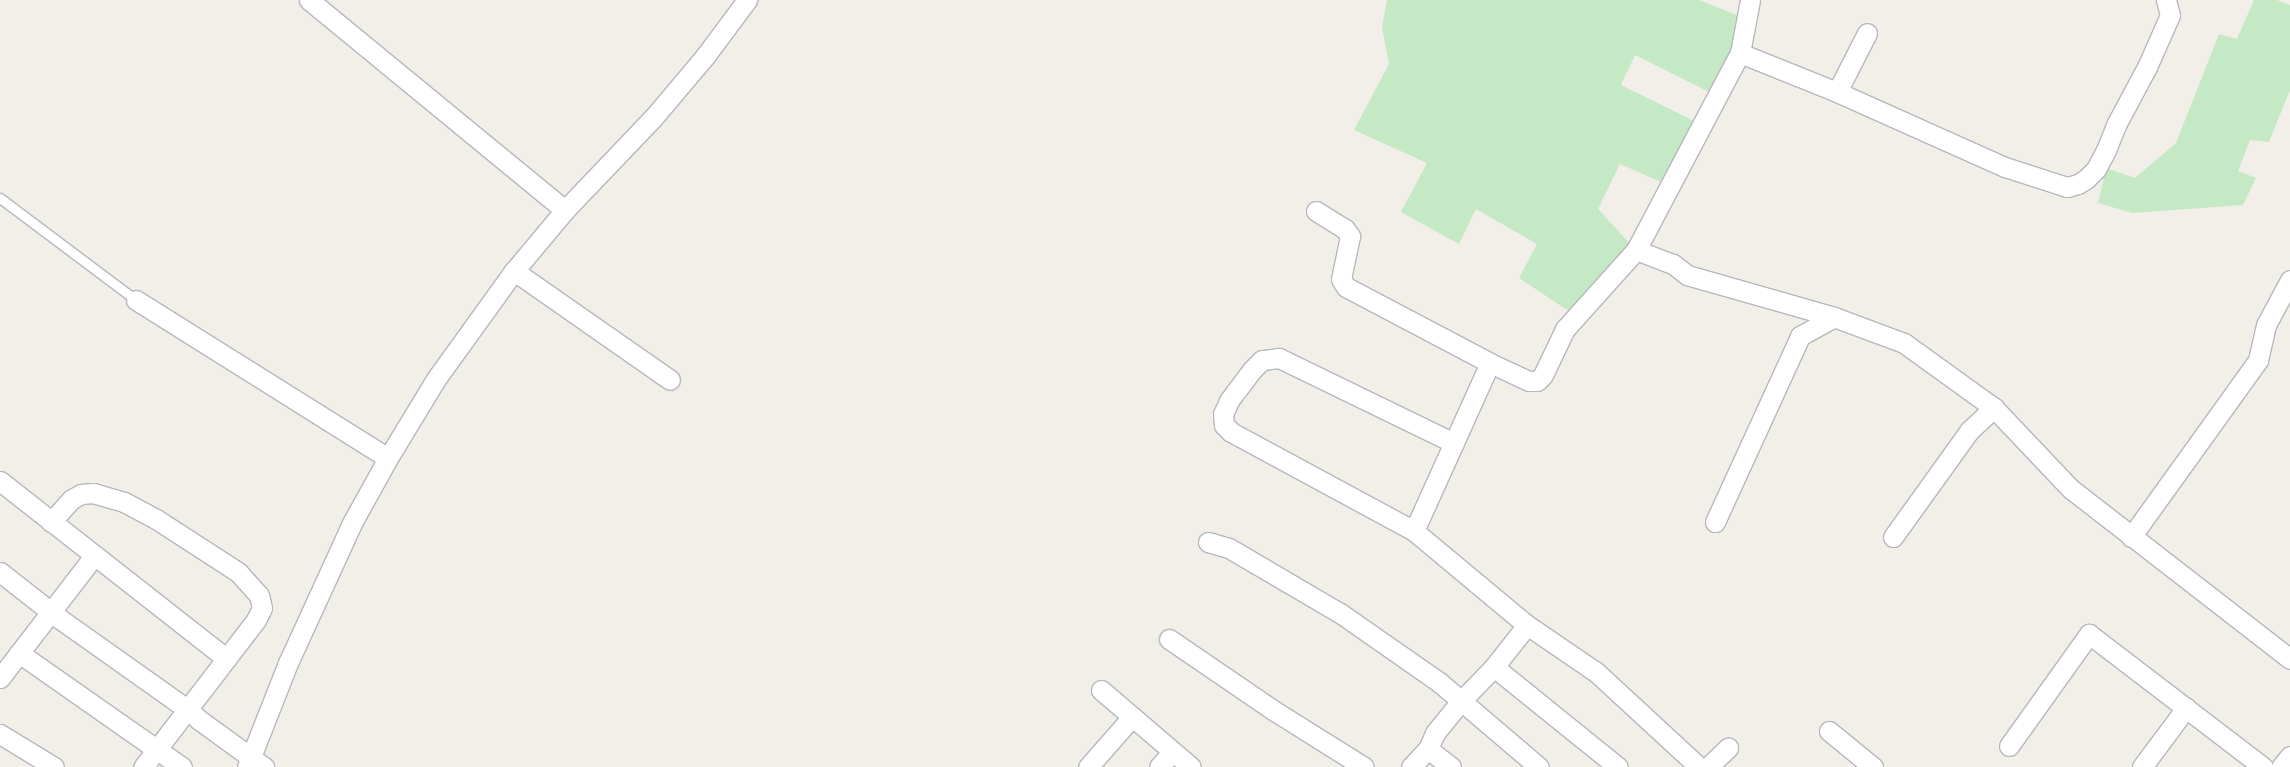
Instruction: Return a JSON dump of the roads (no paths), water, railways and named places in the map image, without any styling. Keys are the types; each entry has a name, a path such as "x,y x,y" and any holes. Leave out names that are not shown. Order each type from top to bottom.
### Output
{"street":[{"path":"309,0 565,210"},
{"path":"0,572 187,709 254,764 288,663 352,523 436,378 514,272 565,210 652,118 706,54 747,0"},
{"path":"1316,211 1346,229 1350,236 1342,279 1346,287 1490,363 1529,381 1537,381 1543,375 1565,329 1636,250 1740,53 1750,0"},
{"path":"1740,53 1836,92 2005,167 2067,187 2078,184 2096,169 2116,125 2147,67 2170,15 2166,0"},
{"path":"1836,92 1867,33"},
{"path":"1636,250 1672,264 1687,275 1834,317 1904,342 1994,408 2071,489 2290,659"},
{"path":"514,272 670,380"},
{"path":"2131,537 2258,360 2266,325 2290,280"},
{"path":"136,300 388,458"},
{"path":"1715,522 1800,336 1834,317"},
{"path":"1454,443 1278,358 1262,360 1252,370 1229,401 1223,414 1224,425 1231,432 1414,531 1528,625 1596,672 1699,767"},
{"path":"1414,531 1490,363"},
{"path":"1893,537 1970,430 1994,408"},
{"path":"0,481 227,659"},
{"path":"51,522 72,499 81,494 94,493 124,502 156,519 238,572 259,595 262,608 256,620 143,767"},
{"path":"1208,542 1229,548 1340,613 1439,682 1460,702 1539,767"},
{"path":"0,678 94,556"},
{"path":"1411,767 1428,749 1435,732 1460,702 1494,667 1528,625"},
{"path":"2009,746 2089,634 2263,767"},
{"path":"1169,639 1274,710 1364,767"},
{"path":"18,653 182,767"},
{"path":"1494,667 1618,767"},
{"path":"1101,690 1190,767"},
{"path":"2142,767 2186,708"},
{"path":"1088,767 1132,717"},
{"path":"1829,731 1873,767"},
{"path":"0,734 54,767"},
{"path":"1428,749 1451,767"},
{"path":"1159,767 1172,752"},
{"path":"2281,767 2290,756"}],"lane":[{"path":"0,198 136,300"}]}
